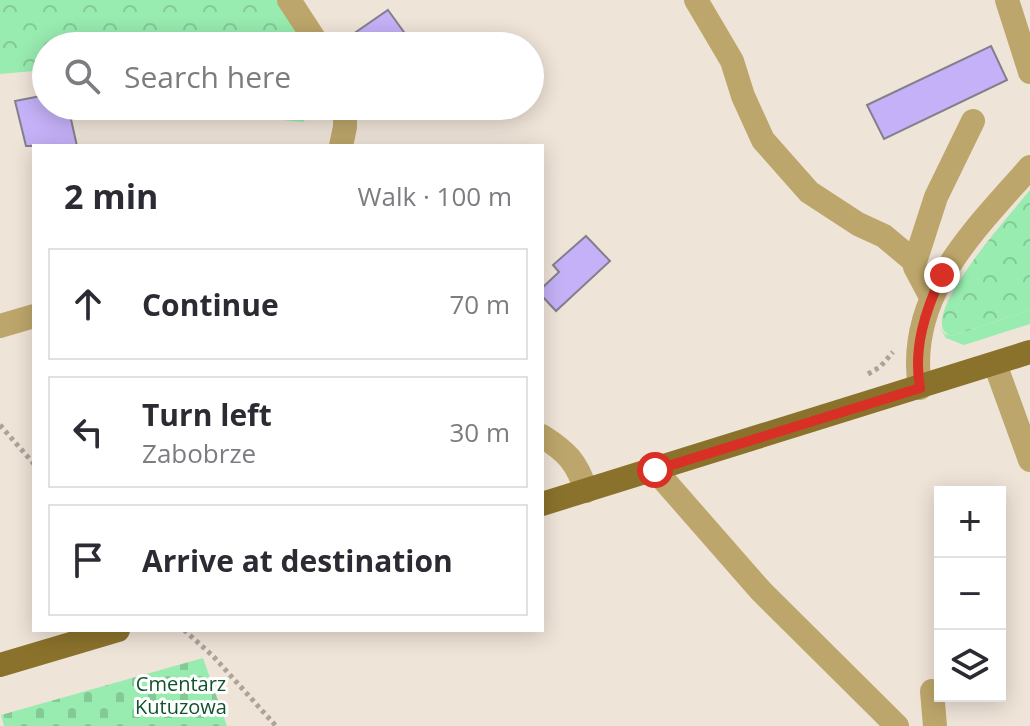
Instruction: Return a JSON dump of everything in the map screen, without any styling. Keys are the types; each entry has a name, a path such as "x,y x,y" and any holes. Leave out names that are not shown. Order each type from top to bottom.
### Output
{"main road":[{"path":"544,503 1030,352"},
{"path":"0,665 111,632"}],"street":[{"path":"289,0 310,32"},
{"path":"696,0 732,61 763,140 809,192 858,224 884,236 915,262 931,297"},
{"path":"1007,0 1030,72"},
{"path":"341,144 345,120"},
{"path":"915,262 936,197 973,121"},
{"path":"920,388 916,363 931,297 958,250 1030,167"},
{"path":"0,326 32,317"},
{"path":"995,364 1030,460"},
{"path":"544,438 572,459 580,470 586,491"},
{"path":"655,470 761,591 897,726"},
{"path":"932,691 935,726"}],"path":[{"path":"0,425 32,462"},
{"path":"186,632 213,656 276,726"}],"green space":[{"path":"0,0 297,0 308,32 32,32 32,71 0,74"},
{"path":"1030,190 1030,310 952,336 942,327 944,311 954,290 988,241"},
{"path":"1030,310 1030,324 964,345 946,338 940,328 952,336"},
{"name":"Cmentarz Kutuzowa","path":"203,658 227,726 4,726 1,715"}],"building":[{"path":"388,10 404,32 356,32"},
{"path":"991,46 1007,80 884,139 867,105"},
{"path":"32,98 32,120 71,120 77,144 26,146 15,101"},
{"path":"586,236 610,261 556,311 544,298 544,286 559,272 553,265"}],"route":[{"path":"655,470 920,388 916,363 920,342 931,297 942,275"}]}
